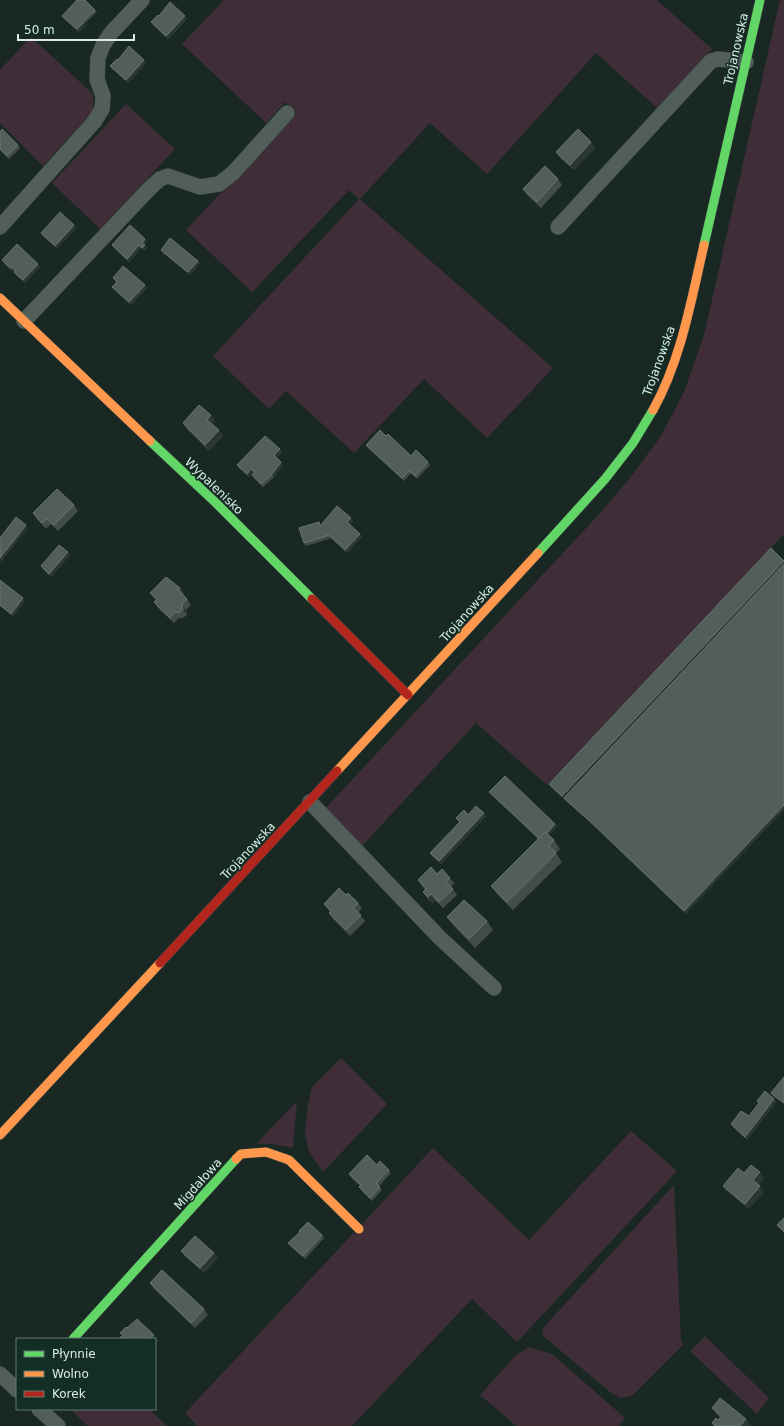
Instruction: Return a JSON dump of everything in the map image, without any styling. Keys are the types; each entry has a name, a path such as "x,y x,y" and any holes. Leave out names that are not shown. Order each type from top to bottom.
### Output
{"street":[{"path":"0,227 94,122 102,109 104,96 97,79 98,58 103,45 111,33 142,0"},
{"name":"Trojanowska","path":"0,1135 408,696 604,479 633,443 656,404 670,374 687,318 760,0"},
{"path":"558,227 711,62 718,58 746,62"},
{"path":"24,321 160,179 168,176 200,187 219,184 233,173 287,113"},
{"name":"Wypalenisko","path":"0,298 215,502 408,696"},
{"path":"310,802 440,938 494,988"},
{"name":"Migdałowa","path":"74,1338 242,1154 260,1151 275,1154 289,1160 359,1228"},
{"path":"0,1374 16,1389"},
{"path":"40,1410 58,1426"}],"shaded area":[{"path":"224,0 657,0 712,49 657,108 596,53 487,174 430,123 360,199 553,368 487,438 424,379 354,453 286,391 269,409 213,356 359,199 349,190 252,292 186,230 296,112 285,102 266,123 182,44"},
{"path":"780,0 784,0 784,534 547,785 476,723 361,847 324,810 602,511 630,478 661,436 684,392 704,335"},
{"path":"31,37 93,94 93,111 43,166 0,123 0,70"},
{"path":"126,104 175,149 100,229 52,183"},
{"path":"341,1058 387,1104 323,1172 309,1152 305,1135 308,1104 312,1087"},
{"path":"297,1101 293,1148 274,1144 256,1144"},
{"path":"631,1131 677,1171 517,1342 472,1299 352,1426 198,1426 185,1413 433,1148 529,1240"},
{"path":"674,1185 681,1341 684,1344 632,1396 620,1398 610,1392 542,1335 543,1328"},
{"path":"705,1336 769,1398 757,1414 690,1351"},
{"path":"529,1347 552,1354 625,1418 618,1426 516,1426 480,1395 516,1355"},
{"path":"71,1410 150,1410 167,1426 88,1426"}],"building":[{"path":"77,0 85,0 95,10 77,29 62,16"},
{"path":"170,2 185,16 166,36 151,22 158,15 159,16"},
{"path":"129,46 144,60 126,80 110,66 117,59 118,60"},
{"path":"2,129 18,145 7,156 0,149 0,132"},
{"path":"578,129 591,142 570,165 556,152"},
{"path":"545,166 558,179 537,202 523,189"},
{"path":"60,212 74,225 55,246 41,233"},
{"path":"130,225 145,239 142,243 145,245 142,248 139,245 127,259 112,245"},
{"path":"170,238 198,261 188,272 161,250"},
{"path":"17,244 38,264 23,280 14,272 15,270 12,266 10,268 2,260"},
{"path":"123,266 145,285 129,302 112,287 117,282 113,278"},
{"path":"199,405 211,415 207,420 219,430 205,445 183,423"},
{"path":"380,430 386,436 388,434 411,456 416,450 428,462 415,476 409,471 402,478 366,445"},
{"path":"265,436 280,449 274,455 281,462 272,474 261,484 252,475 255,472 251,469 247,474 237,465"},
{"path":"57,489 74,505 54,525 47,519 42,523 33,513"},
{"path":"337,506 351,518 347,522 360,534 345,550 329,535 304,543 299,528 319,522 320,526"},
{"path":"16,517 26,525 0,558 0,538"},
{"path":"59,545 68,552 49,574 41,566"},
{"path":"771,548 784,561 562,796 549,784"},
{"path":"784,564 784,805 684,911 564,798"},
{"path":"166,577 180,588 178,590 187,599 182,605 183,609 179,613 175,612 170,618 154,602 157,599 150,593"},
{"path":"0,580 23,598 11,614 0,605"},
{"path":"505,776 555,824 547,833 545,832 539,838 489,792"},
{"path":"476,806 484,813 439,861 430,853 460,822 456,818 464,810 468,815"},
{"path":"545,832 554,840 549,846 556,853 507,902 491,886"},
{"path":"431,867 437,874 442,869 450,878 446,882 453,889 439,902 431,894 428,897 423,892 426,889 418,880"},
{"path":"339,888 346,895 348,893 358,903 353,908 361,915 346,930 329,913 331,911 324,904"},
{"path":"464,900 487,921 469,939 447,917"},
{"path":"784,1077 784,1103 771,1093"},
{"path":"765,1091 774,1099 745,1137 731,1124 741,1111 749,1116 759,1103 757,1101"},
{"path":"367,1155 377,1165 380,1161 389,1170 376,1183 380,1187 370,1198 359,1187 361,1185 349,1174"},
{"path":"751,1165 760,1172 753,1180 760,1186 745,1204 723,1186 738,1168 744,1173"},
{"path":"784,1218 784,1232 777,1225"},
{"path":"308,1222 322,1235 303,1256 288,1243"},
{"path":"195,1236 214,1253 200,1268 181,1251"},
{"path":"162,1270 204,1309 191,1323 150,1283"},
{"path":"137,1319 154,1335 151,1338 120,1338 123,1335 120,1333 126,1327 127,1328"},
{"path":"720,1398 746,1419 740,1426 716,1426 712,1423 716,1418 718,1420 722,1416 712,1408"}],"traffic: fast":[{"path":"704,245 760,0"},
{"path":"538,553 605,479 633,443 653,410"},
{"path":"150,441 215,502 312,599"},
{"path":"74,1338 236,1159"}],"traffic: slow":[{"path":"653,410 663,391 678,351 690,309 704,245"},
{"path":"0,298 150,441"},
{"path":"337,771 538,553"},
{"path":"0,1135 160,963"},
{"path":"236,1159 241,1154 266,1152 289,1160 359,1229"}],"traffic: jam":[{"path":"312,599 408,695"},
{"path":"160,963 337,771"}]}
